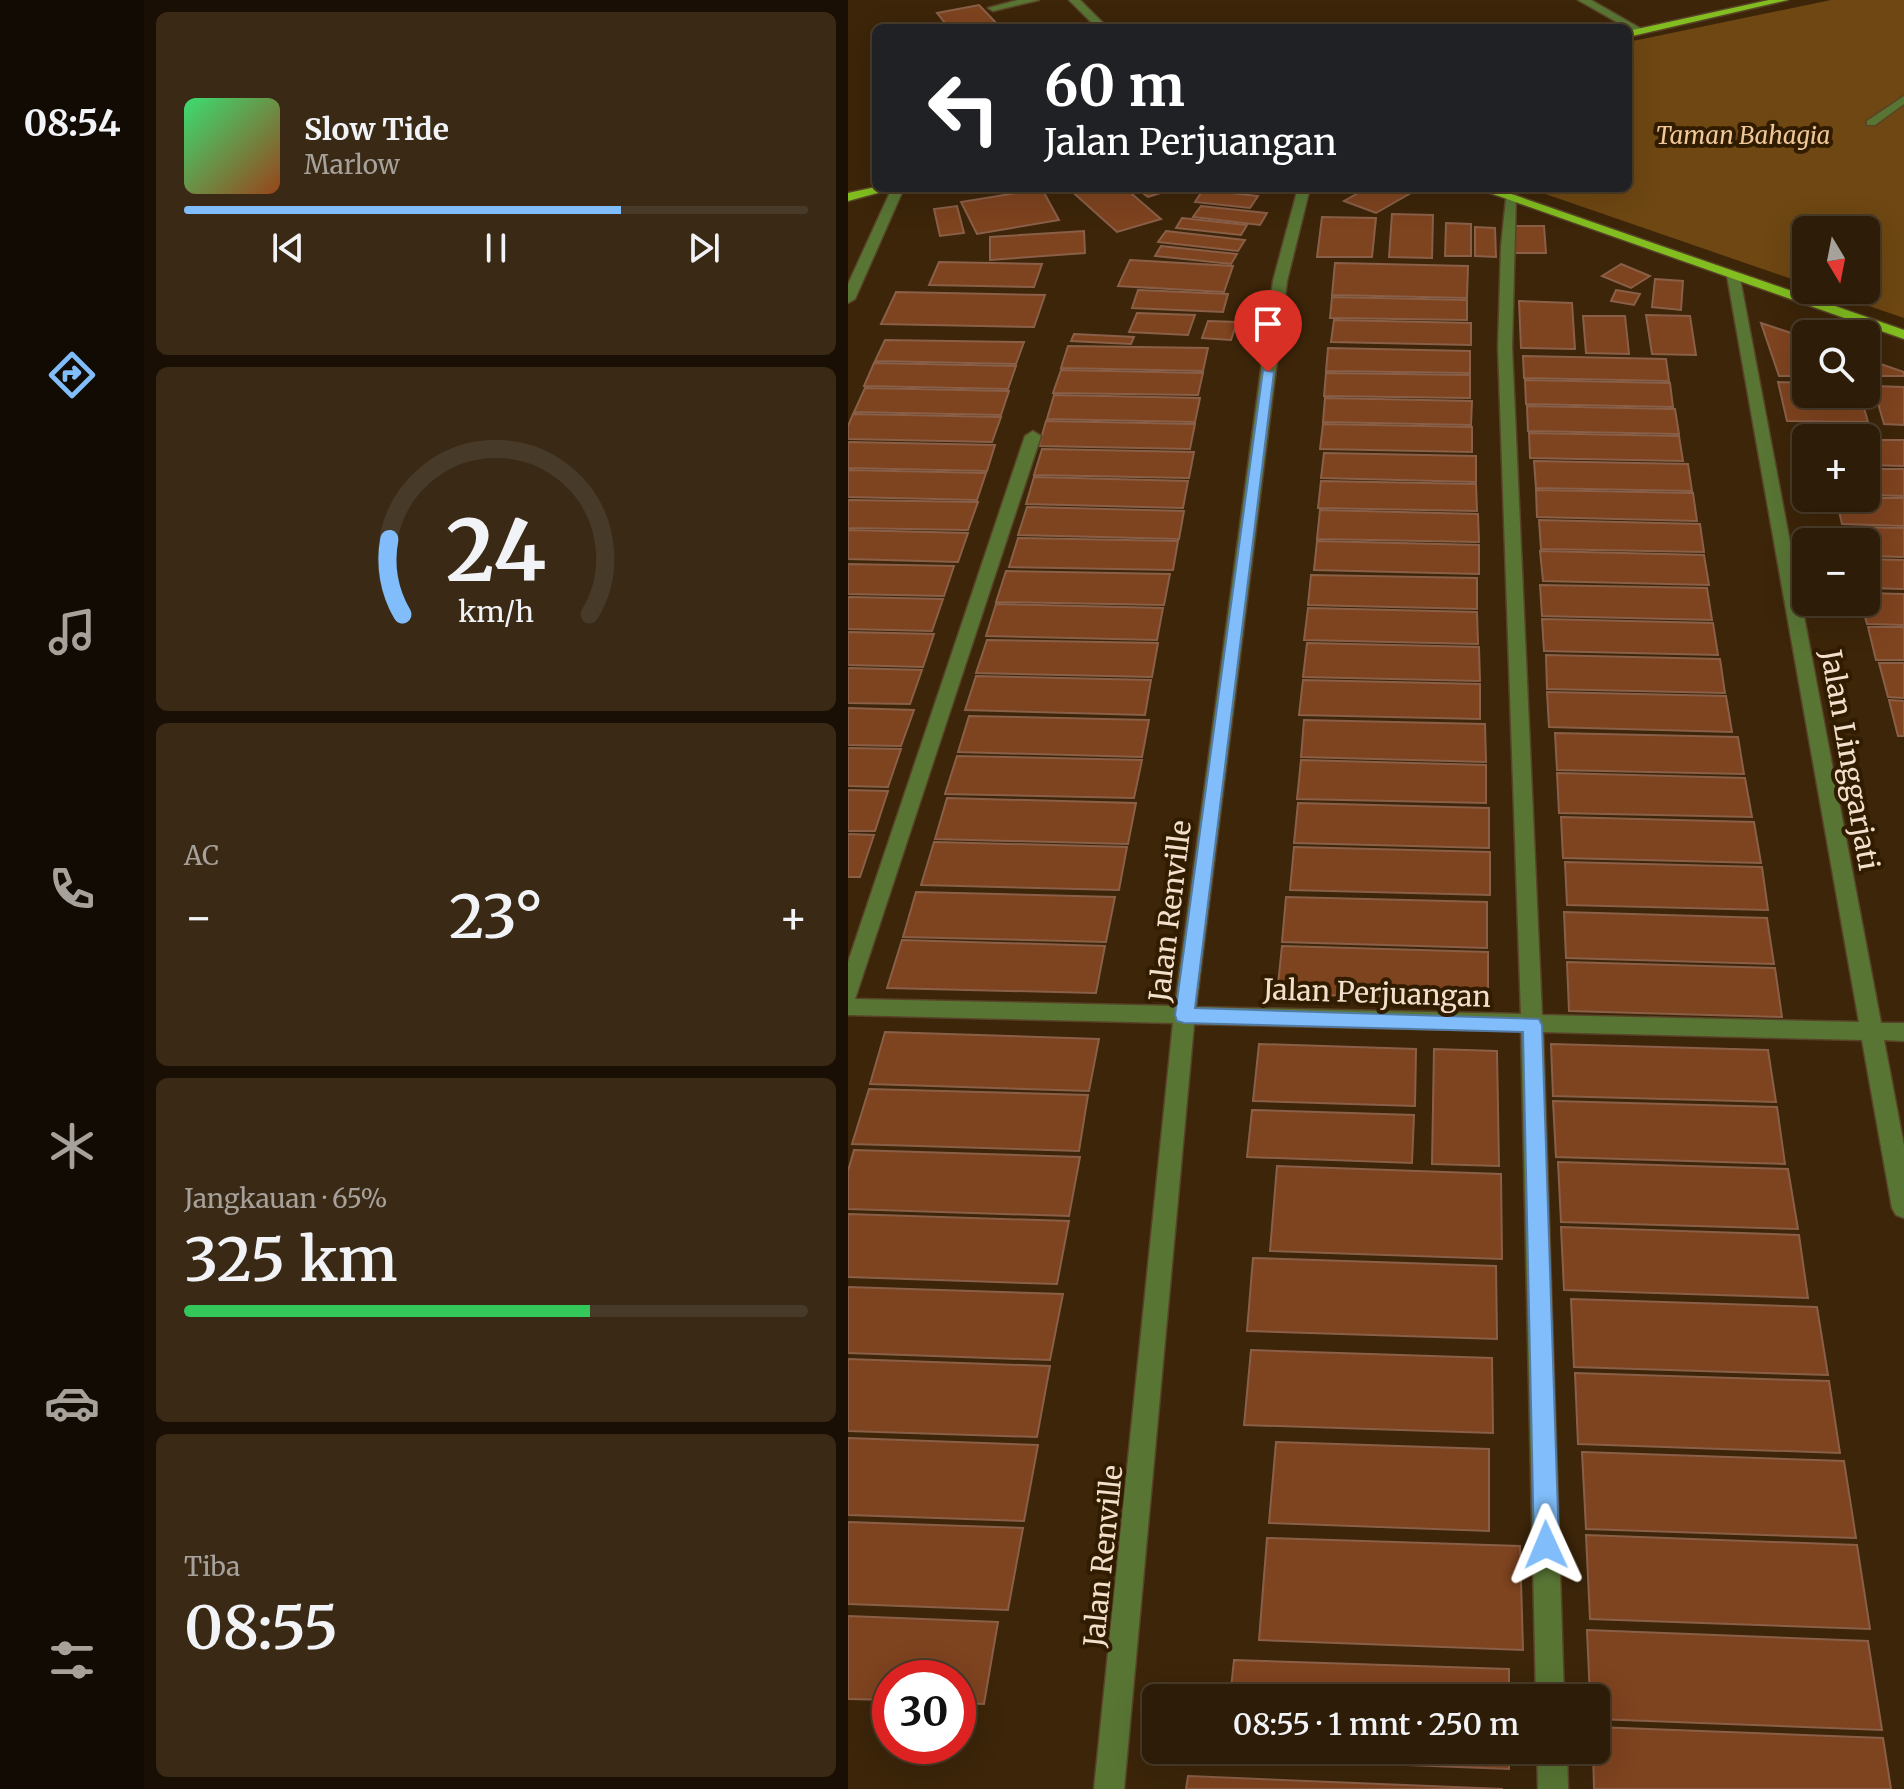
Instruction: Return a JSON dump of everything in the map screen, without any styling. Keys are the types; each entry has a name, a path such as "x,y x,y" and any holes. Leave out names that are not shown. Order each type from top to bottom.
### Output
{"main road":[{"path":"1634,32 1783,0"},
{"path":"848,197 872,192"},
{"path":"1494,192 1904,335"}],"street":[{"path":"993,8 1034,0"},
{"path":"1074,0 1099,24"},
{"path":"1583,0 1621,24"},
{"path":"1871,123 1904,99"},
{"path":"848,299 896,192"},
{"name":"Jalan Renville","path":"1109,1789 1184,1015 1280,281 1303,192"},
{"path":"1512,198 1507,247 1505,347 1532,1025 1550,1684"},
{"name":"Jalan Linggarjati","path":"1734,276 1904,1208"},
{"path":"848,993 1033,436"},
{"name":"Jalan Perjuangan","path":"848,1007 1904,1032"},
{"path":"1552,1764 1553,1789"}],"green space":[{"name":"Taman Bahagia","path":"1831,0 1904,0 1904,318 1863,304 1880,304 1880,216 1792,216 1792,279 1540,192 1632,192 1632,41"}],"building":[{"path":"979,5 997,24 946,24 937,13"},
{"path":"1023,192 1044,192 1059,220 977,234 961,202"},
{"path":"1072,192 1130,192 1161,219 1117,232"},
{"path":"1141,192 1164,192 1148,197"},
{"path":"1202,192 1258,196 1250,208 1195,202"},
{"path":"1360,192 1411,193 1376,213 1344,201"},
{"path":"957,206 964,233 940,236 934,209"},
{"path":"1201,206 1267,213 1260,225 1193,217"},
{"path":"1392,214 1433,215 1432,258 1389,257"},
{"path":"1322,217 1376,218 1372,257 1317,257"},
{"path":"1182,218 1247,225 1241,235 1176,228"},
{"path":"1446,223 1471,224 1471,256 1445,256"},
{"path":"1513,226 1544,226 1546,253 1514,253"},
{"path":"1475,227 1495,228 1496,257 1475,256"},
{"path":"1084,231 1085,253 990,260 990,237"},
{"path":"1166,231 1245,240 1238,251 1158,242"},
{"path":"1161,246 1237,254 1231,264 1155,256"},
{"path":"1130,260 1233,266 1224,292 1118,286"},
{"path":"939,262 1042,264 1034,287 929,285"},
{"path":"1335,263 1468,266 1467,298 1332,295"},
{"path":"1621,264 1650,276 1631,288 1602,276"},
{"path":"1655,279 1683,281 1681,310 1652,307"},
{"path":"1138,290 1228,294 1223,312 1132,308"},
{"path":"1616,290 1640,294 1634,305 1611,301"},
{"path":"896,292 1045,295 1034,327 881,324"},
{"path":"1332,297 1467,300 1467,320 1330,318"},
{"path":"1519,301 1572,303 1575,349 1521,348"},
{"path":"1137,313 1195,315 1188,335 1129,332"},
{"path":"1646,315 1690,316 1696,355 1652,354"},
{"path":"1583,316 1625,316 1629,354 1586,353"},
{"path":"1334,320 1471,323 1471,345 1331,342"},
{"path":"1208,321 1237,322 1231,340 1202,338"},
{"path":"1761,323 1792,333 1792,376 1779,376"},
{"path":"1074,334 1134,337 1131,344 1071,341"},
{"path":"885,340 1024,342 1016,364 875,361"},
{"path":"1068,346 1208,348 1203,371 1061,368"},
{"path":"1328,348 1470,351 1470,373 1326,371"},
{"path":"1523,356 1666,359 1669,381 1524,378"},
{"path":"874,363 1016,366 1008,389 864,386"},
{"path":"1880,364 1904,372 1904,376 1880,376"},
{"path":"1061,370 1203,373 1198,395 1053,393"},
{"path":"1326,373 1470,375 1470,398 1324,396"},
{"path":"1525,380 1670,383 1673,407 1526,404"},
{"path":"1778,382 1792,382 1792,408 1864,408 1868,422 1787,421"},
{"path":"1880,386 1904,387 1904,425 1884,424 1879,408"},
{"path":"865,388 1009,391 1001,415 854,412"},
{"path":"1054,395 1200,398 1195,422 1047,419"},
{"path":"1325,398 1472,401 1471,425 1323,422"},
{"path":"1527,406 1675,409 1679,434 1528,431"},
{"path":"853,414 1001,417 992,442 848,439 848,426"},
{"path":"1046,421 1195,424 1190,449 1039,446"},
{"path":"1323,424 1472,427 1472,452 1320,449"},
{"path":"1529,433 1679,436 1683,461 1530,458"},
{"path":"1880,440 1904,440 1904,466 1880,465"},
{"path":"848,442 995,445 987,471 848,468"},
{"path":"1042,449 1194,452 1189,478 1034,475"},
{"path":"1324,453 1476,456 1476,482 1321,478"},
{"path":"1534,461 1688,464 1692,491 1536,488"},
{"path":"1880,469 1904,469 1904,496 1880,495"},
{"path":"848,470 986,473 977,500 848,497"},
{"path":"1034,477 1188,481 1183,508 1026,504"},
{"path":"1321,481 1476,484 1477,511 1318,508"},
{"path":"1536,490 1693,493 1697,521 1537,517"},
{"path":"1880,498 1904,498 1904,526 1842,524 1839,512 1880,512"},
{"path":"848,500 978,502 968,530 848,528"},
{"path":"1027,507 1184,511 1179,539 1018,535"},
{"path":"1320,510 1478,514 1479,542 1317,539"},
{"path":"1539,520 1700,524 1704,552 1541,549"},
{"path":"1845,527 1904,528 1904,557 1880,556 1880,528"},
{"path":"848,530 968,533 958,562 848,559"},
{"path":"1018,538 1178,541 1173,570 1009,567"},
{"path":"1317,541 1479,545 1479,574 1314,570"},
{"path":"1540,551 1704,555 1709,585 1543,581"},
{"path":"1880,559 1904,560 1904,589 1880,588"},
{"path":"848,564 954,566 944,596 848,594"},
{"path":"1006,571 1170,574 1164,605 996,602"},
{"path":"1311,575 1477,578 1477,609 1308,605"},
{"path":"1540,585 1707,588 1712,620 1542,616"},
{"path":"1880,593 1904,594 1904,625 1867,624 1865,616 1880,616"},
{"path":"848,597 943,599 932,631 848,629"},
{"path":"996,604 1163,608 1157,640 986,636"},
{"path":"1308,608 1477,612 1478,644 1304,640"},
{"path":"1542,619 1713,623 1718,655 1544,651"},
{"path":"1868,627 1904,627 1904,660 1876,660"},
{"path":"848,632 934,634 923,667 848,665"},
{"path":"987,640 1158,643 1152,677 976,673"},
{"path":"1307,643 1479,647 1480,681 1303,677"},
{"path":"1546,655 1720,659 1725,693 1547,689"},
{"path":"1879,663 1904,663 1904,698 1888,697"},
{"path":"848,668 922,670 910,704 848,703"},
{"path":"976,676 1151,680 1145,715 965,710"},
{"path":"1303,680 1480,684 1480,719 1299,715"},
{"path":"1547,692 1726,696 1732,732 1549,727"},
{"path":"1889,700 1904,701 1904,736 1898,736"},
{"path":"848,708 914,710 901,746 848,745"},
{"path":"969,716 1149,720 1142,757 958,752"},
{"path":"1304,720 1485,724 1486,762 1301,757"},
{"path":"1555,733 1738,737 1744,774 1557,770"},
{"path":"848,748 901,749 888,787 848,786"},
{"path":"957,756 1142,760 1134,798 945,794"},
{"path":"1301,760 1486,765 1486,803 1297,799"},
{"path":"1557,773 1745,778 1752,817 1559,813"},
{"path":"848,790 888,791 875,831 848,831"},
{"path":"947,798 1136,803 1128,844 935,839"},
{"path":"1298,803 1489,808 1489,848 1294,843"},
{"path":"1561,817 1754,822 1761,863 1563,858"},
{"path":"848,834 874,835 860,877 848,877"},
{"path":"934,842 1127,847 1119,890 921,885"},
{"path":"1294,847 1490,852 1490,895 1290,890"},
{"path":"1565,862 1762,867 1768,910 1567,905"},
{"path":"916,892 1115,897 1106,942 903,937"},
{"path":"1286,897 1487,902 1487,948 1282,942"},
{"path":"1564,912 1767,918 1774,964 1566,958"},
{"path":"902,940 1105,946 1096,993 887,988"},
{"path":"1282,946 1488,952 1488,999 1277,994"},
{"path":"1567,962 1775,968 1782,1017 1569,1011"},
{"path":"885,1032 1099,1039 1089,1091 870,1084"},
{"path":"1259,1044 1416,1049 1415,1106 1253,1101"},
{"path":"1551,1044 1768,1050 1776,1102 1553,1096"},
{"path":"1434,1049 1497,1051 1499,1166 1432,1164"},
{"path":"869,1089 1088,1095 1079,1151 852,1144"},
{"path":"1553,1101 1777,1107 1785,1164 1556,1157"},
{"path":"1252,1110 1414,1115 1412,1163 1247,1157"},
{"path":"854,1150 1080,1157 1069,1216 848,1209 848,1171"},
{"path":"1558,1162 1788,1169 1798,1229 1561,1222"},
{"path":"1277,1166 1501,1174 1502,1259 1270,1251"},
{"path":"848,1214 1069,1221 1057,1284 848,1277"},
{"path":"1561,1227 1799,1235 1808,1298 1564,1290"},
{"path":"1253,1258 1496,1266 1497,1339 1247,1331"},
{"path":"848,1287 1063,1294 1050,1360 848,1353"},
{"path":"1571,1299 1817,1307 1828,1375 1574,1367"},
{"path":"1251,1350 1492,1358 1493,1433 1244,1425"},
{"path":"848,1359 1050,1366 1037,1437 848,1431"},
{"path":"1575,1373 1829,1381 1840,1453 1578,1444"},
{"path":"848,1438 1038,1445 1024,1521 848,1515"},
{"path":"1276,1442 1489,1449 1489,1531 1269,1523"},
{"path":"1582,1452 1844,1461 1856,1538 1586,1529"},
{"path":"848,1522 1023,1528 1008,1610 848,1604"},
{"path":"1586,1535 1857,1545 1870,1629 1590,1619"},
{"path":"1267,1538 1520,1546 1523,1650 1259,1640"},
{"path":"848,1616 998,1622 984,1704 976,1704 976,1660 872,1660 872,1700 848,1699"},
{"path":"1587,1630 1868,1641 1882,1730 1610,1720 1610,1684 1589,1684"},
{"path":"1234,1660 1509,1669 1509,1684 1231,1684"},
{"path":"1610,1728 1883,1738 1891,1789 1594,1789 1593,1764 1610,1764"},
{"path":"1380,1764 1509,1764 1509,1769"},
{"path":"1188,1776 1503,1789 1186,1789"}],"route":[{"path":"1268,372 1184,1015 1532,1025 1546,1545"}]}
